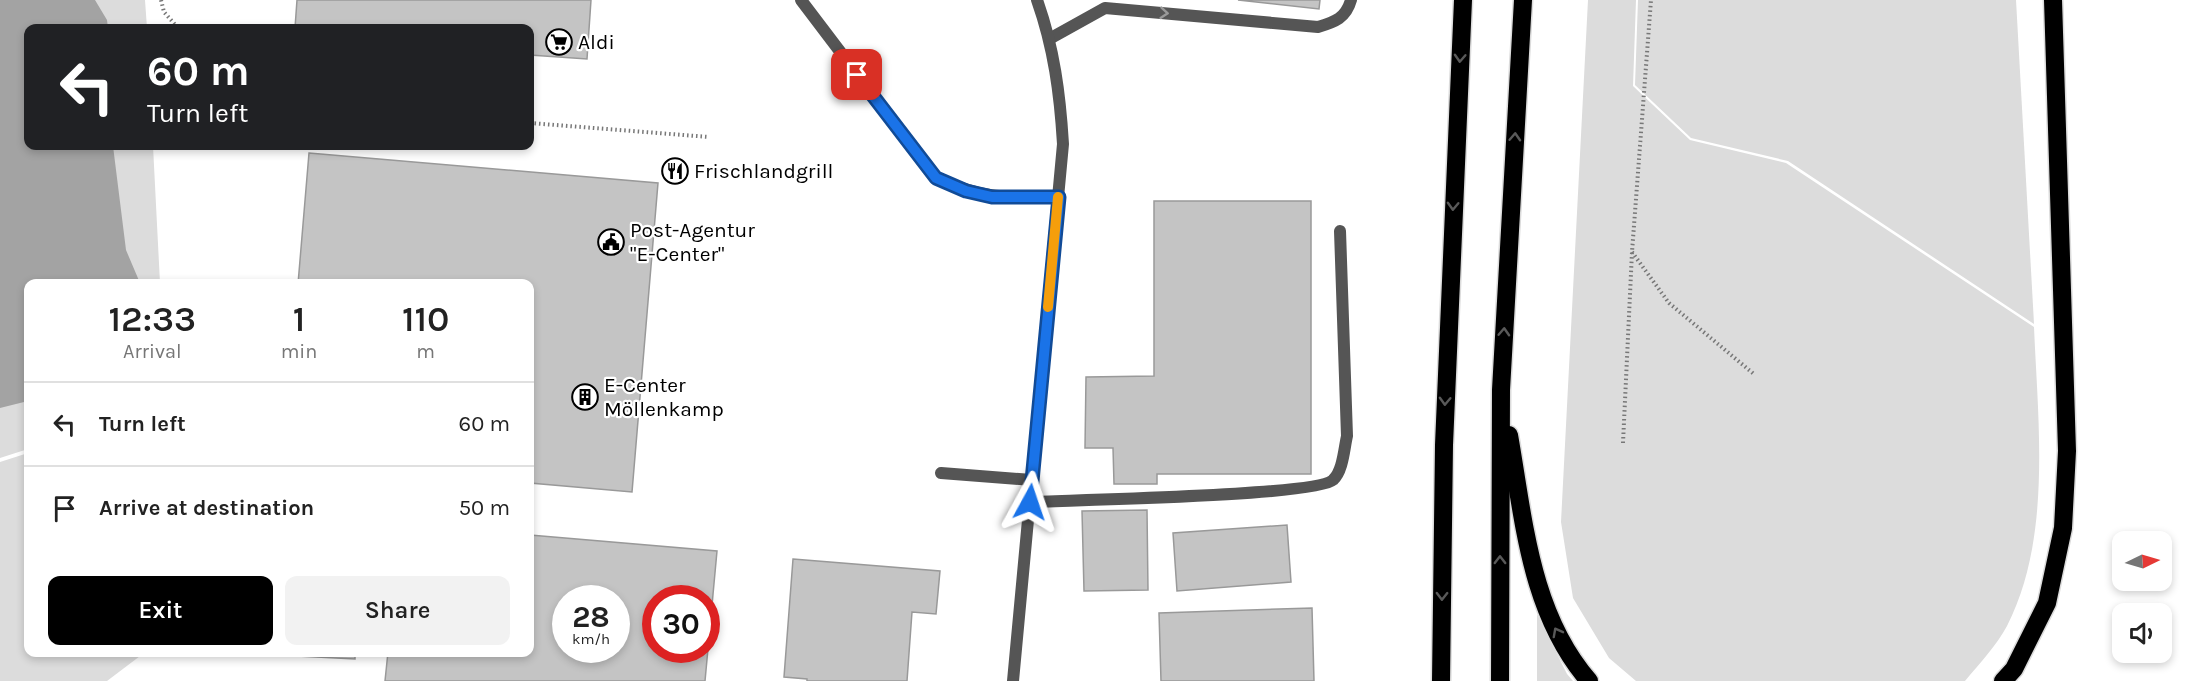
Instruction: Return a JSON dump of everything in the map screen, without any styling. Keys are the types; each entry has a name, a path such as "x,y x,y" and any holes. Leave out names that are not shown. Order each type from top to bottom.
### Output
{"highway":[{"path":"1441,681 1444,445 1463,0"},
{"path":"1500,681 1501,390 1523,0"},
{"path":"2003,681 2014,669 2047,603 2063,528 2067,451 2053,0"},
{"path":"1501,390 1530,561 1548,614 1575,665 1589,681"}],"street":[{"path":"801,0 936,178 966,191 992,197 1059,197"},
{"path":"1013,681 1063,144 1059,89 1051,38 1038,0"},
{"path":"1051,38 1106,8 1318,27 1338,21 1348,9 1351,0"},
{"path":"1030,502 1249,493 1321,486 1333,480 1340,466 1347,436 1340,231"},
{"path":"940,473 1032,480"}],"path":[{"path":"161,0 165,12 175,24"},
{"path":"1623,443 1632,252 1651,0"},
{"path":"534,123 710,137"},
{"path":"1632,252 1669,303 1755,375"}],"shaded area":[{"path":"0,0 145,0 147,24 24,24 24,150 153,150 160,279 24,279 24,450 0,458"},
{"path":"0,0 95,0 108,24 24,24 24,150 114,150 126,250 138,279 24,279 24,402 0,408"},
{"path":"1588,0 1636,0 1633,86 1690,140 1786,163 2034,327 2039,480 2031,556 2021,592 2007,626 1965,681 1636,681 1609,658 1573,598 1561,522"},
{"path":"1638,0 2016,0 2034,324 1788,161 1691,138 1635,85"},
{"path":"24,454 24,657 139,657 107,681 0,681 0,462"},
{"path":"1537,614 1567,674 1573,681 1537,681"}],"building":[{"name":"Aldi","path":"297,0 591,0 587,59 534,55 534,24 295,24"},
{"path":"1238,0 1320,0 1319,9"},
{"name":"E-Center Möllenkamp","path":"309,153 658,183 632,492 534,483 534,279 298,279"},
{"path":"1154,201 1311,201 1311,474 1157,474 1157,484 1114,484 1113,448 1085,448 1086,377 1154,376"},
{"path":"1147,510 1148,590 1084,591 1082,511"},
{"path":"1287,525 1291,582 1177,591 1173,533"},
{"path":"534,535 717,551 714,585 642,585 642,663 707,663 705,681 385,681 387,657 534,657"},
{"path":"793,559 940,571 936,614 912,612 907,681 807,681 807,679 784,677"},
{"path":"1312,608 1314,681 1161,681 1159,613"},
{"path":"316,657 355,657 355,659"}],"slow traffic":[{"path":"1048,307 1058,197"}],"place":[{"name":"Aldi","path":"559,42"},
{"name":"Frischlandgrill","path":"675,171"},
{"name":"Post-Agentur \"E-Center\"","path":"611,242"},
{"name":"E-Center Möllenkamp","path":"585,397"}],"route":[{"path":"857,75 936,178 966,191 992,197 1059,197 1030,502"}]}
